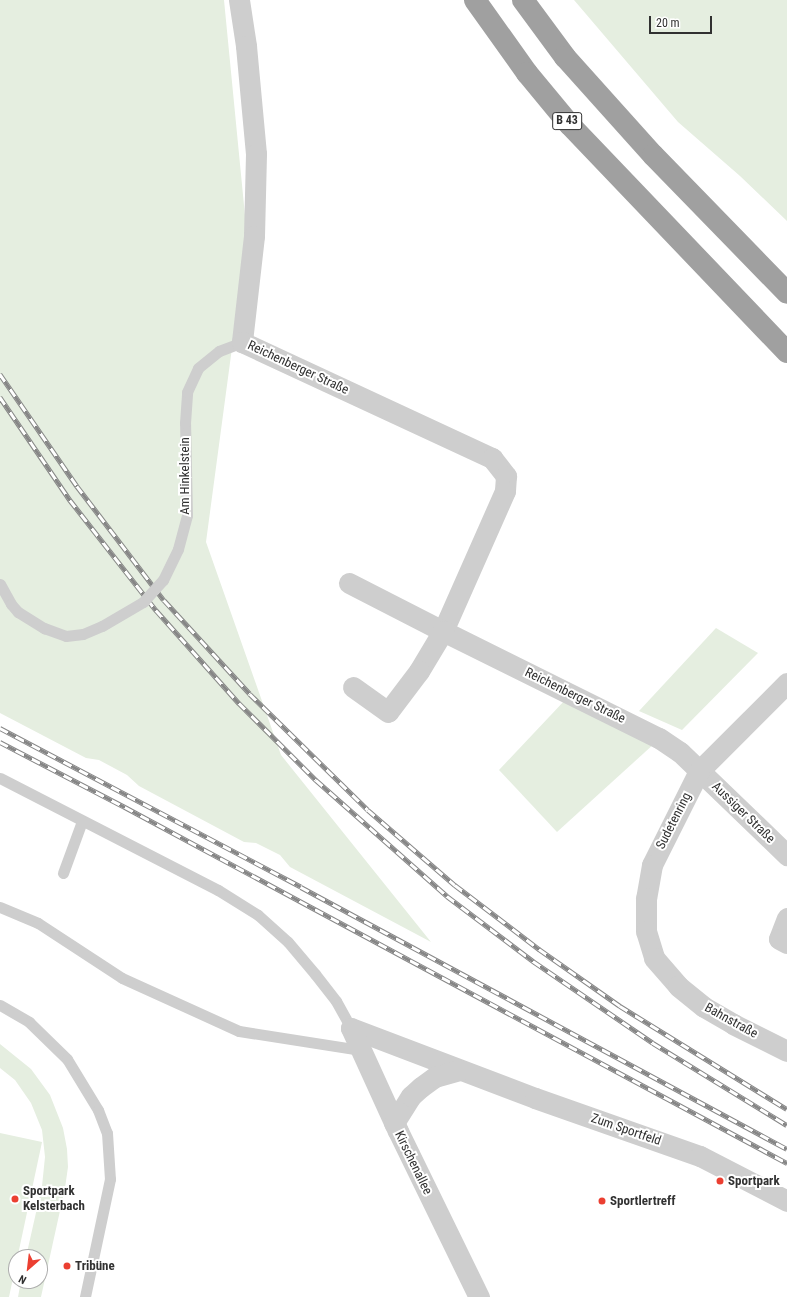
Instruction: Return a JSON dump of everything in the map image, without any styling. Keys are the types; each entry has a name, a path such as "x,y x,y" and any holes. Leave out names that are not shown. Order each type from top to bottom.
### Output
{"highway":[{"name":"B 43","path":"475,0 527,74 570,124 787,352"},
{"path":"523,0 565,57 622,120 787,293"}],"street":[{"name":"Reichenberger Straße","path":"239,0 246,46 256,154 254,236 242,342 492,458 506,476 505,491 443,631 419,671 388,712 353,687"},
{"name":"Reichenberger Straße","path":"349,583 659,738 680,752 699,771"},
{"name":"Sudetenring","path":"678,986 654,958 646,931 646,898 652,865 699,771 787,683"},
{"name":"Aussiger Straße","path":"699,771 787,856"},
{"path":"787,918 779,939 787,943"},
{"name":"Bahnstraße","path":"678,986 727,1021 787,1051"},
{"name":"Kirschenallee","path":"351,1028 394,1123 479,1297"},
{"name":"Zum Sportfeld","path":"351,1028 459,1070 700,1156 787,1201"},
{"path":"394,1123 411,1096 421,1087 435,1077 459,1070"}],"lane":[{"name":"Am Hinkelstein","path":"0,584 11,604 30,621 66,636 83,634 102,626 143,602 163,580 178,549 187,515 185,423 187,392 198,368 219,351 242,342"},
{"path":"0,778 218,890 258,915 288,942 315,974 336,1001 351,1028"},
{"path":"62,873 82,821"},
{"path":"0,907 38,923 122,978 239,1031 360,1050"},
{"path":"0,1005 29,1022 67,1059 98,1110 107,1133 110,1179 85,1297"}],"shaded area":[{"path":"0,0 224,0 247,236 206,542 281,755 431,942 290,867 280,855 256,843 244,842 139,786 127,775 99,760 86,758 0,713"},
{"path":"574,0 787,0 787,221 740,176 678,122"},
{"path":"716,628 758,653 682,730 639,711"},
{"path":"566,699 655,743 557,832 499,770"},
{"path":"0,1044 31,1069 50,1095 63,1128 67,1149 68,1167 65,1188 48,1265 48,1249 28,1249 42,1186 45,1157 42,1130 31,1103 15,1080 0,1068"},
{"name":"Sportpark Kelsterbach","path":"0,1133 42,1142 19,1249 8,1249 8,1289 11,1289 9,1297 0,1297"},
{"path":"20,1289 43,1289 41,1297 18,1297"}],"railway":[{"path":"0,374 77,486 164,600 250,694 368,810 455,885 539,949 620,1006 787,1109"},
{"path":"0,397 70,500 156,610 239,703 316,780 447,896 533,961 653,1043 787,1125"},
{"path":"0,728 301,887 787,1149"},
{"path":"0,742 125,807 787,1163"}],"place":[{"name":"Sportpark","path":"720,1181"},
{"name":"Sportpark Kelsterbach","path":"15,1199"},
{"name":"Sportlertreff","path":"602,1201"},
{"name":"Tribüne","path":"67,1266"}]}
